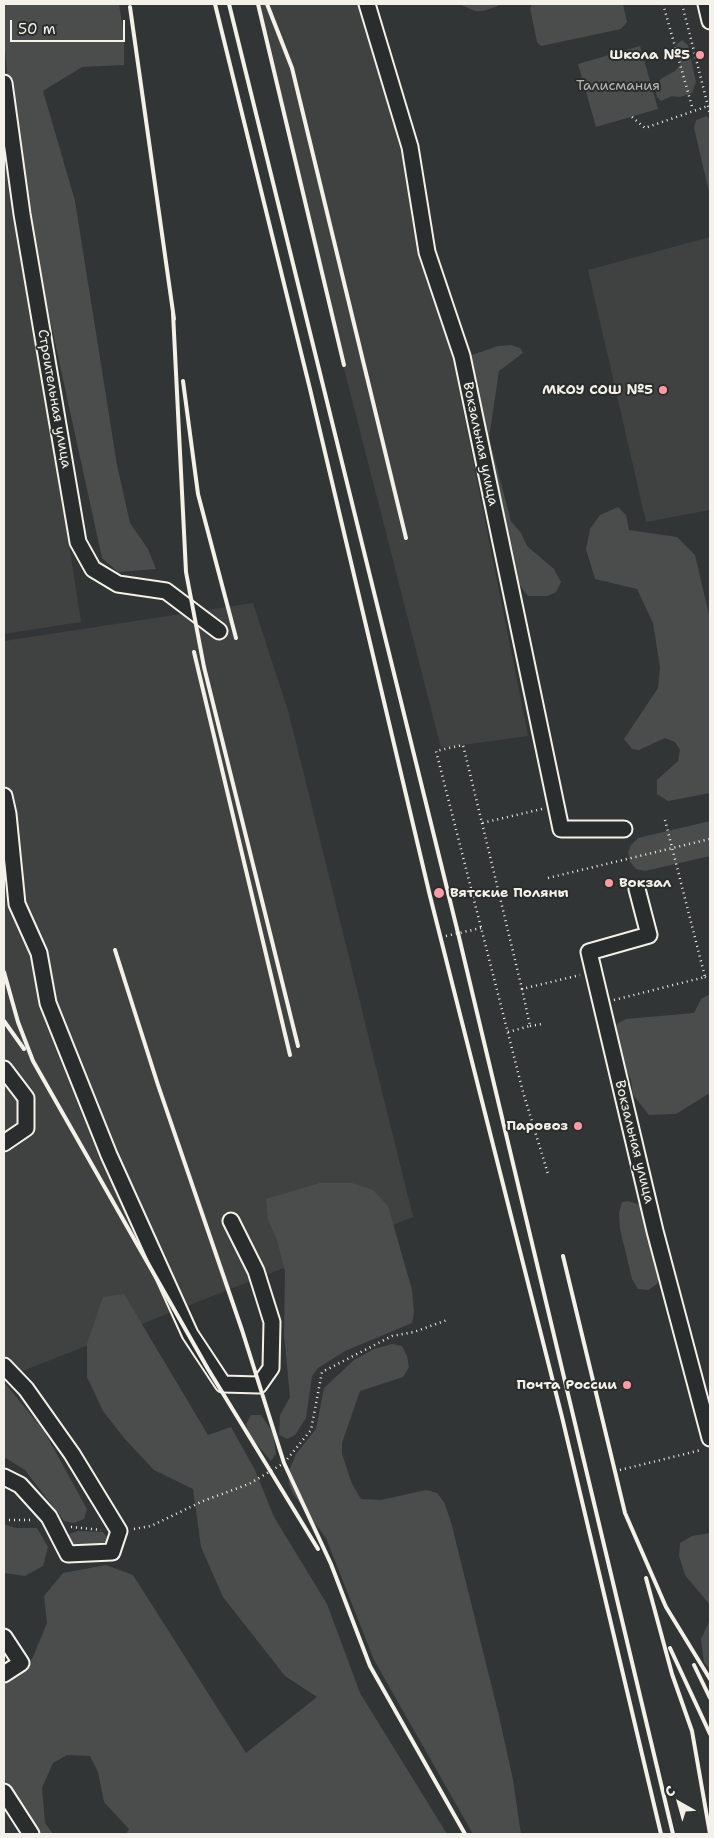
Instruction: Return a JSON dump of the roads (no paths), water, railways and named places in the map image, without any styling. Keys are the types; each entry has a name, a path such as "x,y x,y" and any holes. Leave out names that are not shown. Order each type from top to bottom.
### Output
{"street":[{"name":"Вокзальная улица","path":"367,4 410,148 427,252 462,356 561,829 624,829"},
{"path":"706,4 710,21"},
{"name":"Строительная улица","path":"4,83 22,214 78,542 93,569 118,584 166,591 219,631"},
{"path":"4,796 8,814 17,904 39,953 48,1003 108,1155 190,1334 223,1384 259,1385 271,1368 272,1322 256,1271 230,1221"},
{"name":"Вокзальная улица","path":"637,889 649,935 589,952 653,1222 710,1438"},
{"path":"4,1069 26,1098 26,1128 4,1143"},
{"path":"4,1366 26,1389 72,1454 119,1531 112,1552 68,1554 49,1517 20,1485 4,1476"},
{"path":"4,1637 21,1663 4,1674"},
{"path":"4,1792 30,1834"}],"railway":[{"path":"215,4 310,389 430,896 562,1417 661,1834"},
{"path":"229,4 458,933 673,1834"},
{"path":"258,4 344,365"},
{"path":"267,4 292,68 406,538"},
{"path":"130,7 174,319"},
{"path":"173,313 186,572 204,667 298,1046"},
{"path":"183,381 198,494 236,638"},
{"path":"194,652 290,1055"},
{"path":"115,950 158,1085 242,1330 284,1463 331,1564 370,1666 465,1834"},
{"path":"4,972 18,1022 33,1061 208,1369 318,1549"},
{"path":"4,1021 24,1049"},
{"path":"563,1256 625,1513 666,1607 710,1679"},
{"path":"646,1578 672,1674 692,1731 710,1834"},
{"path":"670,1648 710,1734"},
{"path":"694,1665 710,1698"}],"place":[{"name":"Школа №5","path":"700,55"},
{"name":"МКОУ СОШ №5","path":"663,390"},
{"name":"Вокзал","path":"609,883"},
{"name":"Вятские Поляны","path":"439,893"},
{"name":"Паровоз","path":"578,1126"},
{"name":"Почта России","path":"627,1385"}],"park label":[{"name":"Талисмания","path":"618,86"}]}
